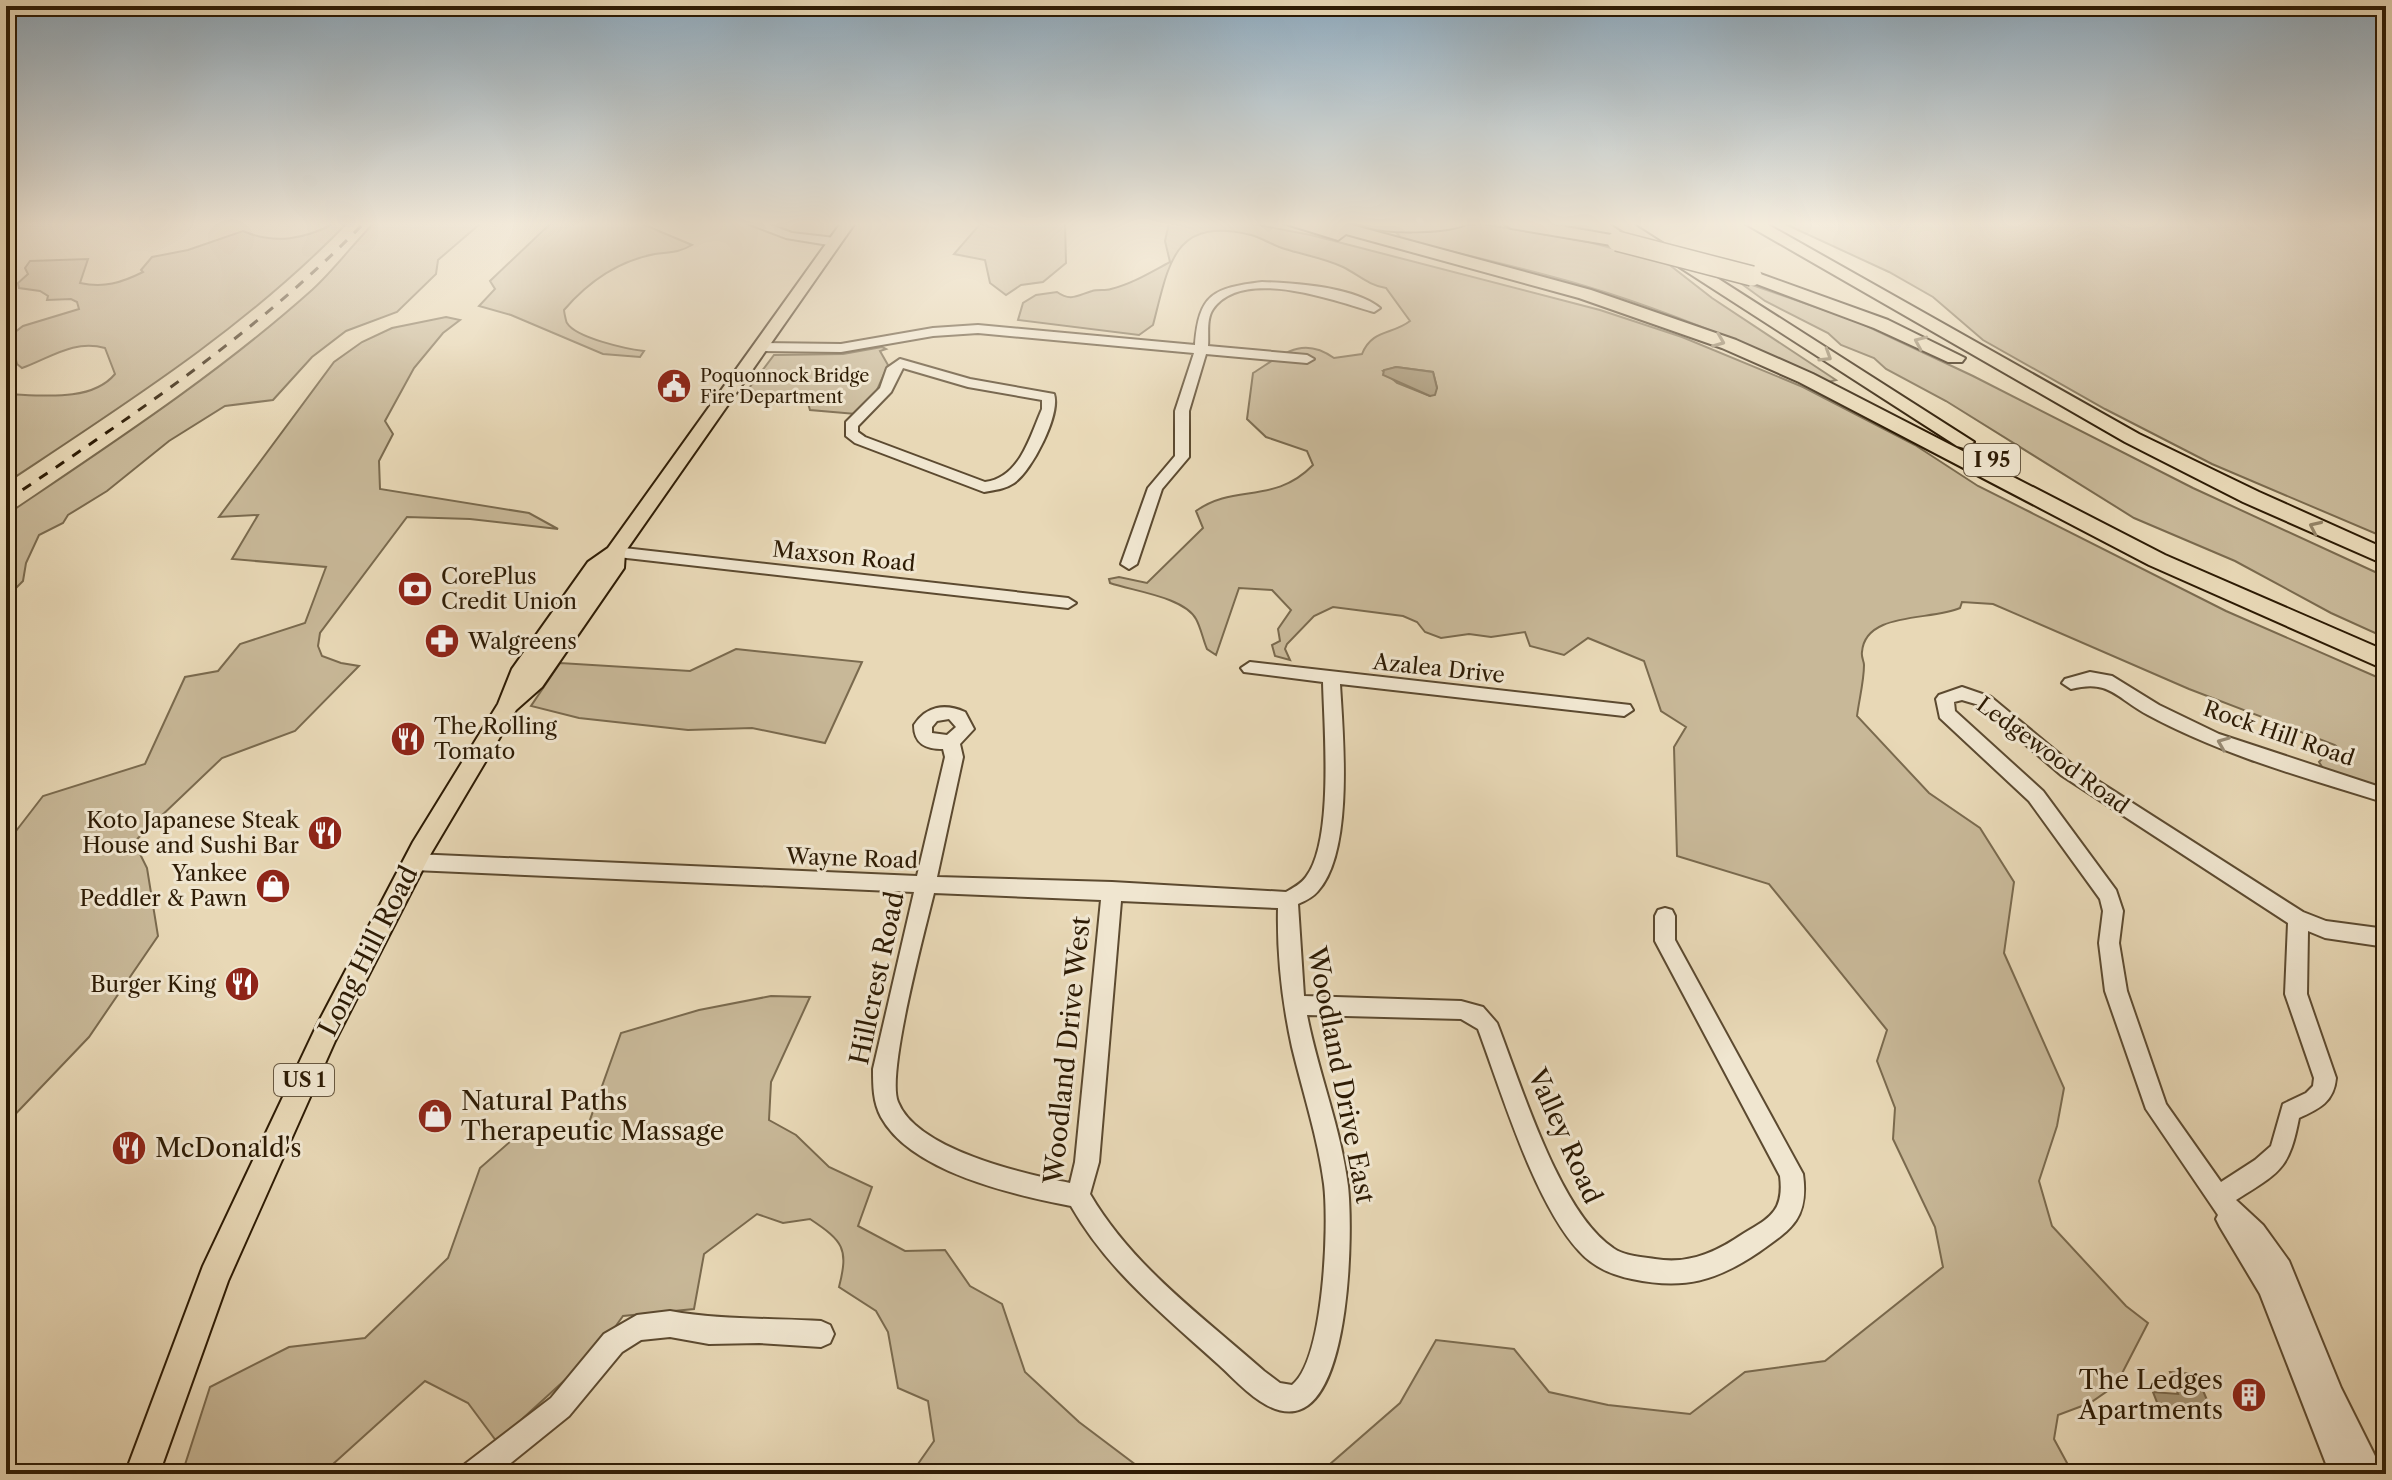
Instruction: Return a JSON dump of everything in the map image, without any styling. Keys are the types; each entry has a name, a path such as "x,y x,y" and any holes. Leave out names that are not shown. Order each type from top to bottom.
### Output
{"highway":[{"path":"1561,292 1651,315"},
{"path":"1576,292 1651,315 1806,378 2157,560 2386,659"},
{"name":"I 95","path":"1717,292 2067,504 2226,586 2386,659"},
{"path":"1795,292 1881,324 2045,403 2386,558"},
{"path":"1872,292 2061,401 2194,470"}],"main road":[{"name":"Long Hill Road","path":"142,1474 214,1277 266,1160 324,1037 414,862 508,705 535,682 614,568 615,552 800,292"}],"street":[{"path":"1129,564 1155,488 1182,457 1182,410 1201,349 1206,311 1218,298 1230,292"},
{"path":"1326,292 1351,296 1374,308"},
{"path":"761,347 828,349 933,332 978,329 1307,359"},
{"path":"889,340 900,363 968,383 1049,397 1049,409 1011,482 997,488 984,487 860,440 851,433 851,425 886,389 892,371 900,363"},
{"name":"Maxson Road","path":"615,552 1068,603"},
{"name":"Azalea Drive","path":"1250,668 1624,710"},
{"path":"1288,900 1305,892 1315,881 1323,863 1336,774 1331,678"},
{"name":"Rock Hill Road","path":"2071,683 2090,678 2106,680 2192,729 2297,768 2386,796"},
{"name":"Ledgewood Road","path":"2370,1474 2332,1397 2280,1270 2254,1234 2218,1198 2157,1109 2116,991 2109,943 2113,911 2109,896 2054,825 2036,796 1950,718 1943,708 1945,699 1962,693 1985,701 2067,770 2298,919 2325,929 2386,938"},
{"name":"Hillcrest Road","path":"951,742 954,757 884,1069 883,1089 889,1110 902,1127 948,1157 1041,1190 1078,1196"},
{"name":"Wayne Road","path":"414,862 1288,900"},
{"name":"Woodland Drive West","path":"1112,890 1087,1162 1078,1196 1108,1246 1258,1383 1276,1394 1300,1397"},
{"name":"Woodland Drive East","path":"1288,900 1287,955 1295,1007 1324,1122 1340,1217 1338,1254 1324,1349 1309,1388 1300,1397"},
{"name":"Valley Road","path":"1295,1007 1318,1004 1461,1010 1475,1014 1486,1023 1563,1210 1587,1244 1606,1258 1625,1265 1656,1272 1697,1273 1743,1248 1788,1216 1795,1203 1794,1190 1791,1174 1665,941 1665,916"},
{"path":"2218,1198 2277,1157 2284,1145 2288,1115 2297,1107 2314,1100 2324,1090 2325,1078 2296,994 2298,919"},
{"name":"Ledgewood Road","path":"2218,1198 2225,1215 2269,1286 2344,1474"},
{"path":"475,1474 560,1407 613,1343 637,1328 670,1324 709,1331 821,1334"}],"shaded area":[{"path":"42,292 273,292 184,362 6,483 6,394 49,396 79,393 92,390 115,374 105,348 94,346 62,351 22,368 17,364 10,336 23,326 79,309 77,302 71,299 47,300 48,296"},
{"path":"310,292 417,292 397,312 346,331 312,357 273,400 225,406 169,441 107,491 68,515 63,523 39,535 26,563 23,581 6,598 6,515 163,408"},
{"path":"492,292 581,292 564,310 572,328 602,342 644,351 640,357 603,354 511,315 479,306"},
{"path":"1057,292 1074,297 1088,292 1162,292 1153,325 1139,335 1018,320 1023,303 1036,295"},
{"path":"1389,292 1531,292 1600,310 1682,337 1803,387 1915,445 1978,486 2226,611 2386,681 2386,789 2324,770 2319,762 2329,752 2342,752 2335,745 2189,689 1993,604 1962,602 1960,608 1948,612 1887,623 1866,639 1862,652 1864,671 1857,716 1929,793 1980,828 2014,882 2004,953 2064,1088 2057,1126 2039,1181 2052,1226 2126,1306 2148,1323 2116,1385 2090,1403 2058,1415 2054,1439 2073,1474 1310,1474 1322,1471 1400,1403 1436,1340 1514,1349 1549,1392 1608,1405 1690,1414 1745,1372 1825,1361 1943,1267 1935,1227 1893,1139 1895,1108 1877,1061 1887,1030 1769,884 1677,856 1674,747 1686,727 1661,711 1644,661 1588,638 1564,655 1530,646 1525,632 1491,637 1469,634 1441,638 1425,632 1417,622 1403,616 1333,607 1314,616 1287,644 1285,649 1290,660 1275,656 1272,645 1280,641 1278,629 1291,610 1272,590 1239,588 1216,655 1207,649 1190,611 1170,600 1110,583 1109,579 1119,577 1147,583 1203,528 1196,511 1225,498 1284,485 1313,465 1307,451 1266,437 1247,419 1253,373 1283,354 1302,348 1323,351 1334,358 1362,354 1371,340 1410,321","holes":["1396,367 1433,372 1437,388 1430,396 1397,383 1383,371"]},
{"path":"1603,292 1704,292 1836,380 1828,382 1708,330"},
{"path":"1753,292 1773,292 1856,321 1973,376 2193,488 2386,577 2386,638 2331,613 2235,561 2134,518 1946,401 1886,369 1874,358 1841,345 1828,333"},
{"path":"1924,292 2386,292 2386,538 2212,464 2105,409 1983,340"},
{"path":"446,317 460,320 443,333 414,368 385,421 393,434 379,461 380,489 529,513 558,529 470,519 407,517 320,633 318,646 322,656 359,666 295,731 222,758 134,842 147,868 158,936 89,1037 6,1124 6,844 43,796 145,764 185,677 218,671 240,644 305,623 326,567 232,559 258,515 219,517 334,362 362,342 392,328"},
{"path":"882,347 886,349 880,351 888,365 874,397 856,414 810,410 807,400 800,397 781,404 740,400 774,355 843,354"},
{"path":"1396,367 1433,372 1437,388 1435,395 1430,396 1383,375 1384,370"},
{"path":"736,649 862,662 825,743 752,728 688,730 579,718 531,706 560,663 690,671"},
{"path":"771,996 810,997 771,1082 769,1120 796,1135 829,1167 872,1187 858,1226 905,1251 945,1250 970,1286 1002,1304 1025,1372 1079,1422 1148,1474 911,1474 934,1441 928,1401 898,1388 888,1332 876,1311 839,1287 843,1263 841,1247 830,1233 810,1219 783,1223 757,1214 704,1254 694,1309 623,1316 600,1348 497,1442 468,1403 425,1381 322,1474 182,1474 210,1387 289,1347 365,1338 448,1258 480,1168 512,1140 587,1128 621,1033 699,1010"},
{"path":"2170,1372 2196,1374 2215,1419 2162,1415 2153,1392 2178,1394"}],"railway":[{"path":"6,501 146,405 291,292"}],"place":[{"name":"Poquonnock Bridge Fire Department","path":"674,386"},
{"name":"CorePlus Credit Union","path":"415,589"},
{"name":"Walgreens","path":"442,641"},
{"name":"The Rolling Tomato","path":"408,739"},
{"name":"Koto Japanese Steak House and Sushi Bar","path":"325,833"},
{"name":"Yankee Peddler & Pawn","path":"273,886"},
{"name":"Burger King","path":"242,984"},
{"name":"Natural Paths Therapeutic Massage","path":"435,1116"},
{"name":"McDonald's","path":"129,1148"},
{"name":"The Ledges Apartments","path":"2249,1395"}]}
